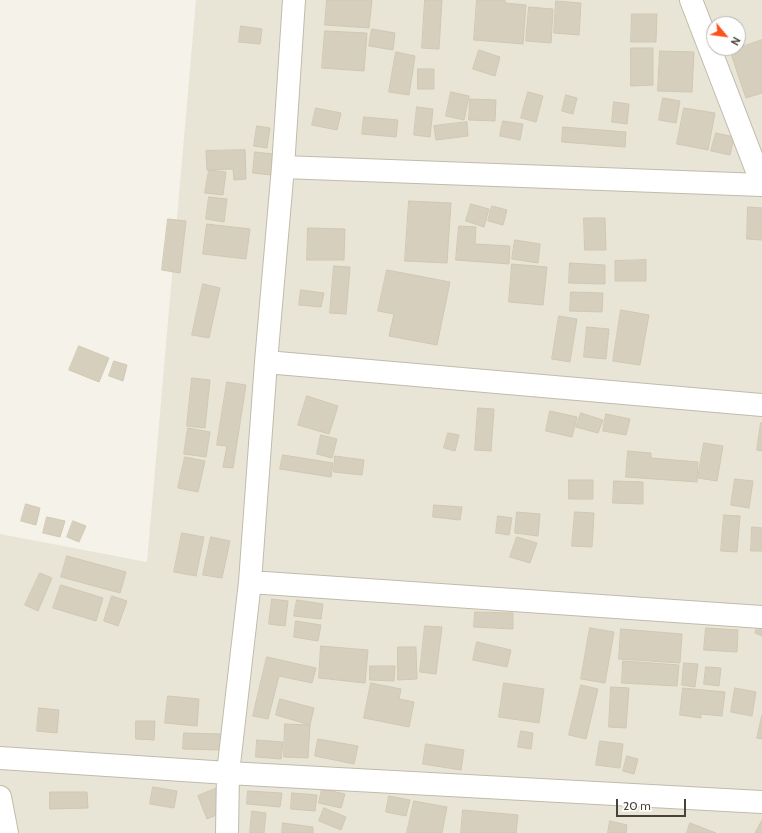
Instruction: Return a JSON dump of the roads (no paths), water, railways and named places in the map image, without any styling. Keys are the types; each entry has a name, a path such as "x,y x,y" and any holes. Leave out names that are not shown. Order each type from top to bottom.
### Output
{"street":[{"path":"227,833 228,773 250,582 266,362 283,167 294,0"},
{"path":"283,167 762,185 691,0"},
{"path":"266,362 762,405"},
{"path":"250,582 762,617"},
{"path":"0,758 228,773 762,802"},
{"path":"0,797 7,833"}]}
